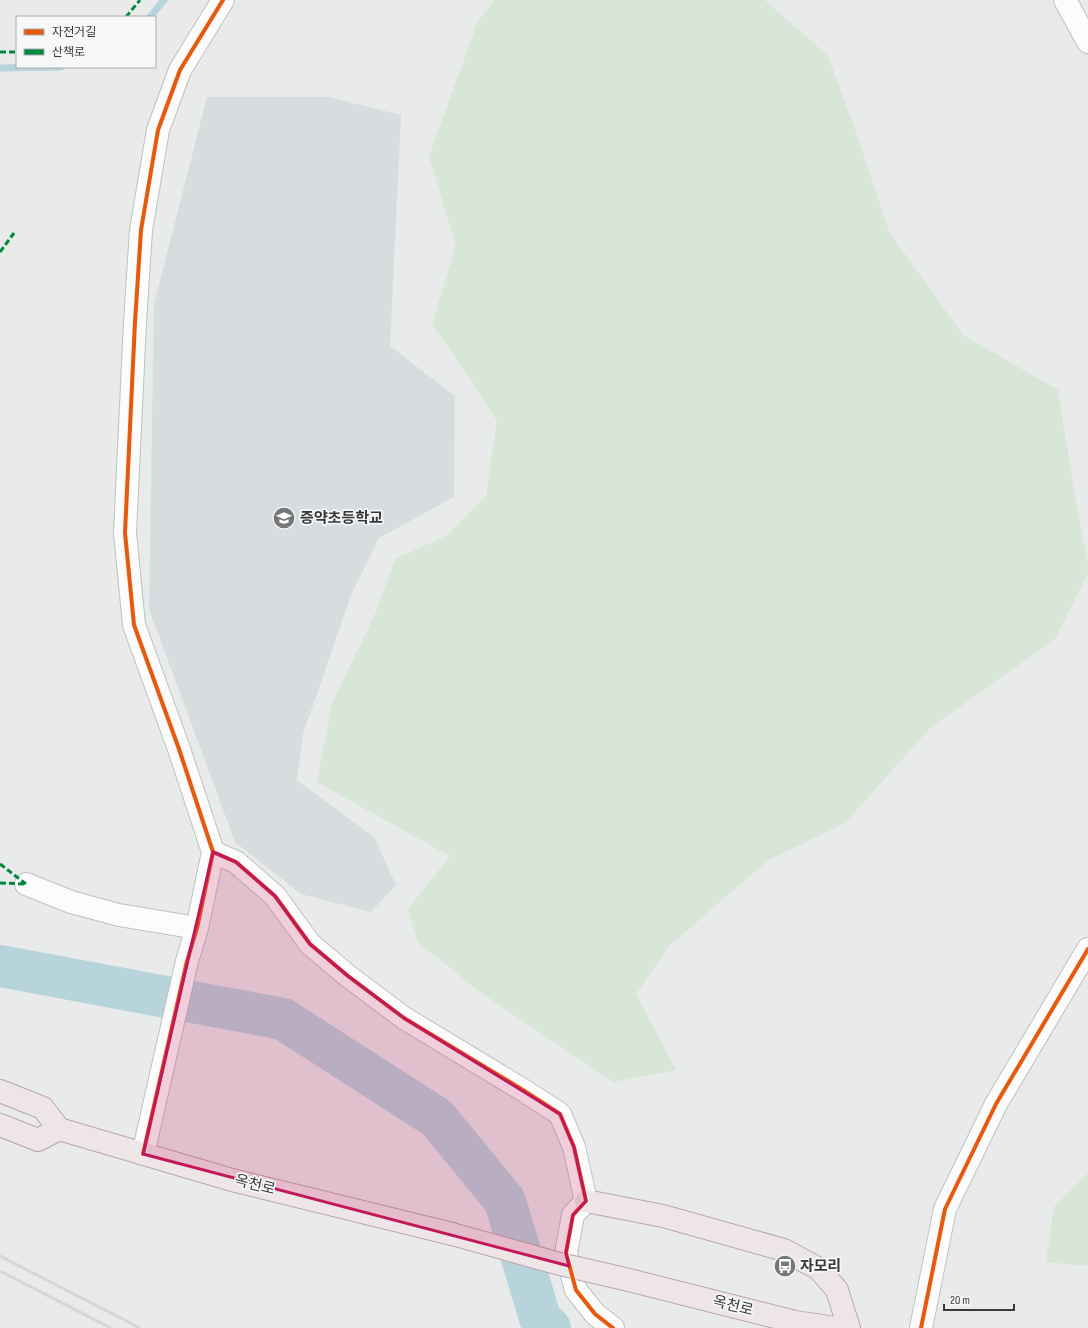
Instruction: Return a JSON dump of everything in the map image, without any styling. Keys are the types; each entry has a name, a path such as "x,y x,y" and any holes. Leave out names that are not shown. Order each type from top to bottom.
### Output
{"main road":[{"path":"0,1091 43,1108 59,1129 38,1140 0,1125"},
{"name":"옥천로","path":"59,1129 232,1180 452,1234 560,1264 796,1322 836,1328"},
{"path":"586,1201 662,1216 784,1250 819,1269 837,1290 849,1328"}],"street":[{"path":"143,1154 187,961 197,928 213,852 179,749 134,625 125,533 141,230 158,130 180,70 223,0"},
{"path":"1065,0 1088,42"},
{"path":"213,852 236,862 275,896 310,944 348,976 404,1018 560,1114 574,1147 586,1201 573,1215 566,1253 576,1290 595,1314 613,1328"},
{"path":"26,884 71,902 119,915 197,928"},
{"path":"921,1328 945,1208 996,1104 1088,949"}],"highlighted area":[{"path":"213,852 236,862 275,896 310,944 348,976 404,1018 560,1114 574,1147 586,1201 573,1215 566,1253 569,1266 143,1154"}],"shaded area":[{"name":"증약초등학교","path":"207,97 328,97 401,115 390,346 455,396 454,497 379,538 351,595 303,734 297,780 374,837 396,885 371,912 301,894 235,842 149,609 154,304"}],"green space":[{"path":"495,0 765,0 828,56 861,146 889,232 963,335 1058,390 1088,566 1088,573 1055,639 930,728 845,823 767,861 669,946 636,994 676,1070 613,1082 477,990 417,941 408,909 450,856 317,782 332,703 376,612 395,559 448,535 486,496 497,421 471,380 432,324 456,246 429,156 478,21"},
{"path":"1088,1173 1088,1266 1046,1262 1054,1207"}],"waterway":[{"path":"151,16 164,0"},
{"path":"0,68 16,68"},
{"path":"0,966 283,1019 437,1118 505,1201 540,1318 550,1328"}],"railway":[{"path":"0,1256 140,1328"},
{"path":"0,1271 111,1328"}],"marked path":[{"path":"127,16 140,0"},
{"path":"0,52 16,52"},
{"path":"0,252 14,233"},
{"path":"0,864 26,884"},
{"path":"0,883 26,884"}],"cycle path":[{"path":"143,1154 187,961 197,928 213,852 179,749 134,625 125,533 141,230 158,130 180,70 223,0"},
{"path":"213,852 236,862 275,896 310,944 348,976 404,1018 560,1114 574,1147 586,1201 573,1215 566,1253 576,1290 595,1314 613,1328"},
{"path":"921,1328 945,1209 996,1104 1088,949"}],"place":[{"name":"증약초등학교","path":"284,518"},
{"name":"자모리","path":"785,1266"}]}
